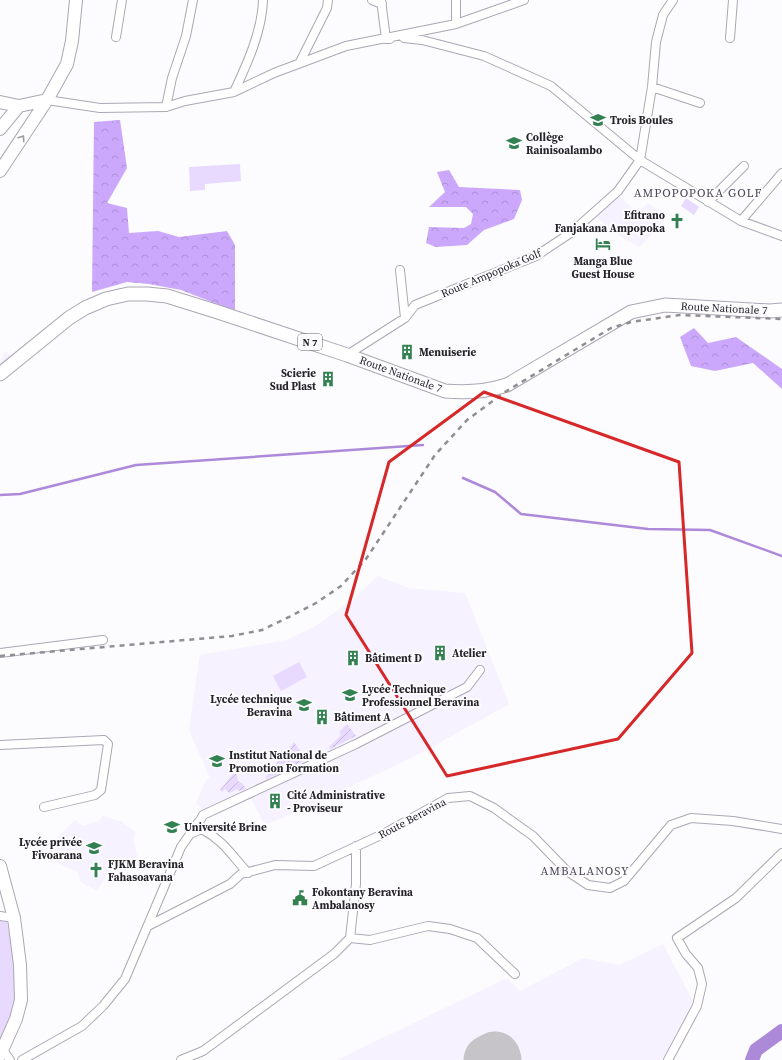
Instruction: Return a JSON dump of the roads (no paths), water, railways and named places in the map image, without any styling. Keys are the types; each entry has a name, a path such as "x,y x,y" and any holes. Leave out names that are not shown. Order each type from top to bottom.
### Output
{"main road":[{"name":"Route Nationale 7","path":"0,374 69,318 106,299 128,294 167,296 347,355 445,391 467,393 490,390 507,385 631,312 665,305 770,311 782,310"}],"street":[{"path":"0,171 47,100 68,64 76,0"},
{"path":"116,37 122,0"},
{"path":"166,107 172,78 186,36 193,0"},
{"path":"234,92 261,23 263,0"},
{"path":"300,62 327,8 328,0"},
{"path":"372,0 381,2 386,39"},
{"path":"456,0 456,24"},
{"path":"0,102 20,106 47,100 100,108 166,107 185,101 234,92 300,62 346,46 456,24 524,0"},
{"path":"640,160 652,87 659,24 663,14 673,0"},
{"path":"730,38 733,0"},
{"path":"386,39 406,37 484,56 551,86 640,160 741,221 782,236"},
{"path":"652,87 700,103"},
{"path":"0,129 20,106"},
{"name":"Route Ampopoka Golf","path":"347,355 405,318 416,305 536,256 572,232 608,201 618,191 640,160"},
{"path":"708,202 744,166"},
{"path":"741,221 782,173"},
{"path":"400,270 405,318"},
{"path":"0,653 103,640"},
{"path":"22,1060 82,1026 103,1006 125,979 181,847 203,815 356,744 467,687 480,670"},
{"path":"0,745 104,740 108,744 101,790 95,795 44,807"},
{"name":"Route Beravina","path":"148,926 230,884 241,874 275,865 314,866 383,834 448,798 470,796 494,808 533,836 567,871 588,884 610,888 624,881 671,825 691,818 733,821 782,829"},
{"path":"190,834 202,829 213,835 223,842 248,873"},
{"path":"181,1060 203,1051 334,954 350,938 356,884 356,846"},
{"path":"668,1060 697,1006 702,984 698,968 686,954 677,938 736,898 782,853"},
{"path":"0,866 14,918 20,965 21,1000 16,1019 1,1052 10,1060"},
{"path":"0,916 14,918"},
{"path":"350,938 370,940 428,926 450,929 477,938 515,974"}],"waterway":[{"path":"0,495 20,494 136,465 423,445"},
{"path":"463,478 495,492 521,514 648,529 710,530 782,556"},
{"path":"752,1060 756,1050 782,1031"}],"railway":[{"path":"0,656 232,636 262,630 316,603 341,586 366,559 435,455 467,420 505,392 611,328 631,322 680,315 782,319"}],"place":[{"name":"Trois Boules","path":"598,120"},
{"name":"Collège Rainisoalambo","path":"514,143"},
{"name":"Efitrano Fanjakana Ampopoka","path":"677,221"},
{"name":"Manga Blue Guest House","path":"603,244"},
{"name":"Menuiserie","path":"407,352"},
{"name":"Scierie Sud Plast","path":"328,379"},
{"name":"Atelier","path":"440,653"},
{"name":"Bâtiment D","path":"353,658"},
{"name":"Lycée Technique Professionnel Beravina","path":"350,695"},
{"name":"Lycée technique Beravina","path":"304,705"},
{"name":"Bâtiment A","path":"322,717"},
{"name":"Institut National de Promotion Formation","path":"217,761"},
{"name":"Cité Administrative - Proviseur","path":"275,801"},
{"name":"Université Brine","path":"172,827"},
{"name":"Lycée privée Fivoarana","path":"94,848"},
{"name":"FJKM Beravina Fahasoavana","path":"96,870"},
{"name":"Fokontany Beravina Ambalanosy","path":"300,898"}],"district":[{"name":"AMPOPOPOKA GOLF","path":"698,193"},
{"name":"AMBALANOSY","path":"585,871"}]}
